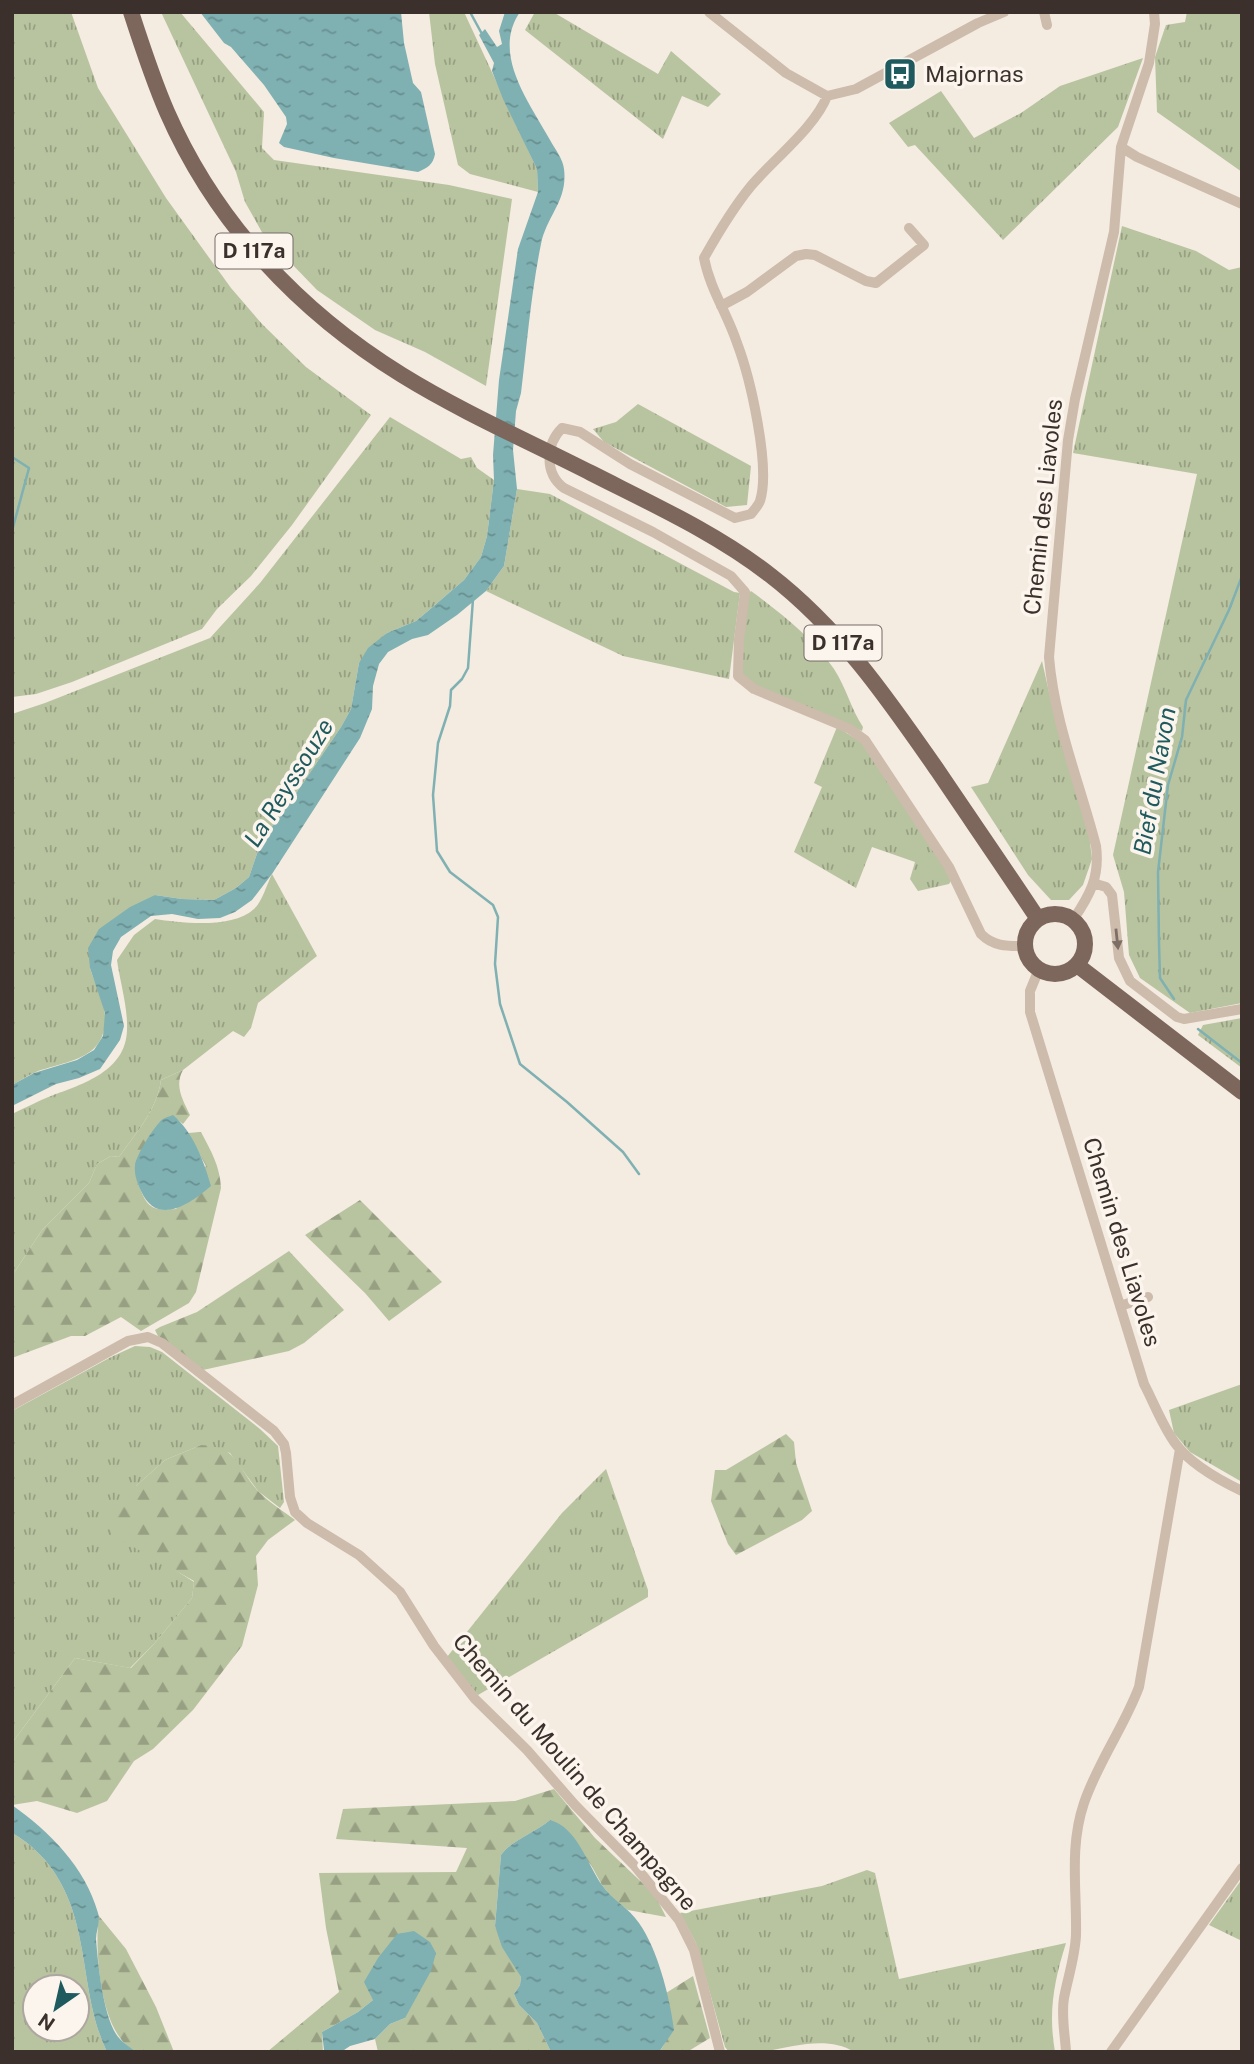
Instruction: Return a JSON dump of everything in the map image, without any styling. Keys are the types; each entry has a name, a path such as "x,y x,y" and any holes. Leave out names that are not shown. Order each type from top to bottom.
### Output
{"main road":[{"name":"D 117a","path":"131,12 155,84 182,143 215,200 262,261 291,291 329,325 405,377 681,520 740,554 799,598 882,690 1038,919"},
{"path":"1056,914 1073,920 1084,936 1082,956 1077,965 1059,974 1039,969 1027,955 1026,936 1038,919 1056,914"},
{"path":"1077,965 1103,988 1242,1092"}],"street":[{"path":"709,12 786,73 827,96 856,89 968,28 1004,12"},
{"path":"1044,12 1047,25"},
{"name":"Chemin des Liavoles","path":"1073,920 1089,897 1098,862 1097,846 1055,702 1049,657 1068,440 1114,232 1121,147 1149,63 1154,12"},
{"path":"827,96 818,114 744,195 704,258 708,280 737,343 762,446 762,491 759,504 751,514 735,518 630,464 580,432 562,428 552,438 550,471 553,478 564,488 653,532 731,576 745,592 738,676 754,689 850,729 865,740 949,867 981,934 1001,946 1025,946"},
{"path":"1121,147 1137,157 1242,204"},
{"path":"721,306 747,292 796,256 806,254 815,255 866,281 876,283 924,245 909,228"},
{"path":"1093,883 1106,887 1112,895 1119,958 1130,981 1169,1012 1184,1019 1242,1009"},
{"name":"Chemin des Liavoles","path":"1039,969 1030,990 1030,1012 1144,1384 1180,1449 1209,1472 1242,1491"},
{"path":"1120,1306 1148,1297"},
{"name":"Chemin du Moulin de Champagne","path":"12,1405 128,1341 148,1337 162,1343 274,1431 284,1444 290,1497 295,1512 300,1518 359,1556 400,1592 434,1646 475,1699 635,1866 679,1920 694,1950 720,2052"},
{"path":"1066,2052 1064,2001 1076,1936 1073,1860 1076,1836 1084,1803 1105,1755 1130,1712 1139,1687 1180,1449"},
{"path":"1111,2052 1242,1868"}],"green space":[{"path":"12,12 71,12 98,88 166,198 231,288 262,324 306,367 371,415 292,525 251,576 217,609 202,629 72,682 36,694 12,697"},
{"path":"161,12 180,12 264,112 262,148 274,160 449,185 512,199 486,386 425,352 375,330 317,290 263,234 245,202 236,172"},
{"path":"429,12 464,12 537,169 538,192 470,174 458,165 435,64"},
{"path":"535,12 553,12 658,74 671,51 721,94 708,107 682,96 663,139 525,30"},
{"path":"1187,12 1242,12 1242,172 1157,112 1155,57 1166,25 1185,22"},
{"path":"1143,58 1118,127 1003,240 915,145 908,147 889,123 941,91 974,138 1021,113 1060,86"},
{"path":"1122,226 1196,251 1229,270 1242,267 1242,1003 1190,1013 1140,978 1129,955 1124,892 1113,855 1197,474 1073,453"},
{"path":"638,404 751,466 747,505 726,507 604,442 593,429 616,422"},
{"path":"390,417 461,459 471,457 477,468 494,480 487,536 481,557 464,580 416,621 387,633 359,663 351,709 282,814 262,839 249,877 214,900 155,895 90,968 105,1015 100,1041 84,1056 36,1072 12,1085 12,714 210,638 260,583"},
{"path":"517,489 550,494 740,593 729,679 623,656 486,591 504,566"},
{"path":"751,591 796,627 826,658 842,683 863,727 862,731 758,687 743,676 739,653"},
{"path":"1042,661 1056,723 1089,834 1092,859 1083,885 1069,900 1051,900 1028,875 971,787 988,783"},
{"path":"837,727 861,742 944,867 951,881 949,884 918,891 910,879 915,862 872,847 856,888 794,852 822,787 814,783"},
{"path":"272,874 317,956 258,1003 251,1028 244,1037 233,1031 183,1070 161,1080 150,1111 119,1157 111,1156 97,1164 89,1183 42,1230 12,1276 12,1114 89,1081 111,1066 119,1056 125,1044 127,1021 117,960 134,935 155,919 206,923 233,920 245,915 259,902"},
{"path":"1242,1018 1242,1068 1198,1035 1203,1025"},
{"path":"183,1070 179,1087 190,1115 183,1124 173,1116 156,1132 142,1149 136,1168 137,1179 147,1202 154,1208 176,1209 206,1166 188,1133 201,1132 211,1152 221,1188 196,1292 189,1303 141,1331 121,1317 85,1336 71,1336 12,1358 12,1276 42,1230 89,1183 97,1164 111,1156 119,1157 150,1111 161,1080"},
{"path":"360,1200 442,1282 389,1321 365,1293 305,1235"},
{"path":"289,1251 344,1310 304,1343 289,1351 203,1370 158,1336 155,1330 197,1312"},
{"path":"135,1346 150,1347 162,1352 278,1446 284,1502 280,1508 258,1491 230,1453 201,1445 165,1460 136,1486 158,1559 194,1582 192,1598 130,1668 75,1658 12,1743 12,1411"},
{"path":"1242,1384 1242,1482 1190,1452 1174,1433 1169,1410"},
{"path":"786,1434 794,1442 796,1463 812,1511 802,1520 736,1555 728,1544 711,1501 715,1470 726,1470"},
{"path":"201,1445 213,1446 229,1454 261,1494 295,1520 268,1540 256,1556 258,1585 242,1646 193,1710 153,1749 134,1761 107,1801 77,1813 37,1801 12,1805 12,1743 75,1658 131,1668 192,1598 194,1581 112,1535 108,1520 136,1486 165,1460"},
{"path":"606,1469 648,1590 648,1597 478,1695 447,1657 562,1513"},
{"path":"554,1789 595,1838 655,1895 666,1917 628,1910 613,1899 591,1865 550,1820 501,1855 495,1926 521,1977 520,1985 514,1994 519,2005 537,2023 551,2052 378,2052 375,2039 390,2024 405,2018 373,2000 358,2012 322,2032 323,2052 267,2052 339,1992 326,1928 319,1873 456,1872 467,1848 336,1839 343,1809 515,1801"},
{"path":"12,1833 30,1845 45,1860 60,1882 78,1929 86,1973 21,1973 21,2043 91,2043 91,2003 107,2052 12,2052"},
{"path":"867,1870 875,1873 899,1979 1066,1943 1053,1997 1055,2052 854,2052 834,2044 823,2043 763,2052 729,2052 725,2047 696,1943 680,1913 822,1886"},
{"path":"1242,1879 1242,1941 1209,1925"},
{"path":"99,1916 126,1949 156,2007 174,2052 136,2051 124,2043 114,2029 107,2011 99,1970"},
{"path":"693,1976 710,2038 687,2052 659,2052 667,2038 670,2024 666,1993"}],"water":[{"path":"200,12 401,12 404,43 413,83 421,92 435,154 431,163 418,172 284,147 279,143 287,124 286,117 264,85 231,47 224,43"},
{"path":"505,12 520,12 512,28 511,61 524,94 560,158 564,180 560,199 541,244 534,281 521,393 516,411 513,450 517,489 504,566 486,591 457,615 428,635 412,639 388,652 379,664 373,686 372,709 360,738 272,874 252,900 235,912 220,918 198,919 172,914 151,916 121,937 113,951 111,965 124,1026 120,1040 100,1069 56,1084 12,1106 12,1085 34,1073 77,1060 94,1050 103,1036 105,1013 90,968 88,948 99,929 130,907 155,895 214,900 249,877 262,839 282,814 351,709 359,663 368,648 387,633 416,621 464,580 481,557 487,536 494,480 493,455 499,380 518,249 538,192 537,169 503,99 492,71 494,63 479,35 485,29 497,47 502,44 499,31"},
{"path":"173,1115 197,1148 211,1186 184,1205 165,1210 148,1202 137,1182 135,1165 156,1126"},
{"path":"12,1805 52,1839 84,1881 99,1916 97,1950 111,2025 118,2037 136,2052 107,2052 91,2003 91,1973 86,1973 71,1905 45,1860 30,1845 12,1833"},
{"path":"550,1820 567,1830 574,1838 602,1885 635,1918 646,1934 666,1989 674,2030 659,2052 551,2052 537,2023 519,2005 514,1994 520,1985 521,1977 502,1947 495,1926 501,1855"},
{"path":"414,1931 430,1942 436,1953 431,1971 405,2018 390,2024 375,2039 350,2046 341,2052 324,2050 322,2032 358,2012 373,2000 364,1982 378,1958 397,1934"}],"waterway":[{"path":"470,12 482,34"},
{"path":"12,457 29,468 12,531"},
{"name":"Bief du Navon","path":"1174,999 1160,978 1159,943 1158,872 1168,785 1182,737 1186,700 1229,610 1242,576"},
{"path":"473,599 468,668 451,690 450,706 438,743 433,795 437,851 450,872 493,905 498,917 495,964 500,1004 520,1064 623,1152 639,1174"},
{"name":"Bief du Navon","path":"1198,1029 1242,1063"}],"place":[{"name":"Majornas","path":"900,74"}],"water label":[{"name":"La Reyssouze","path":"289,783"}]}
